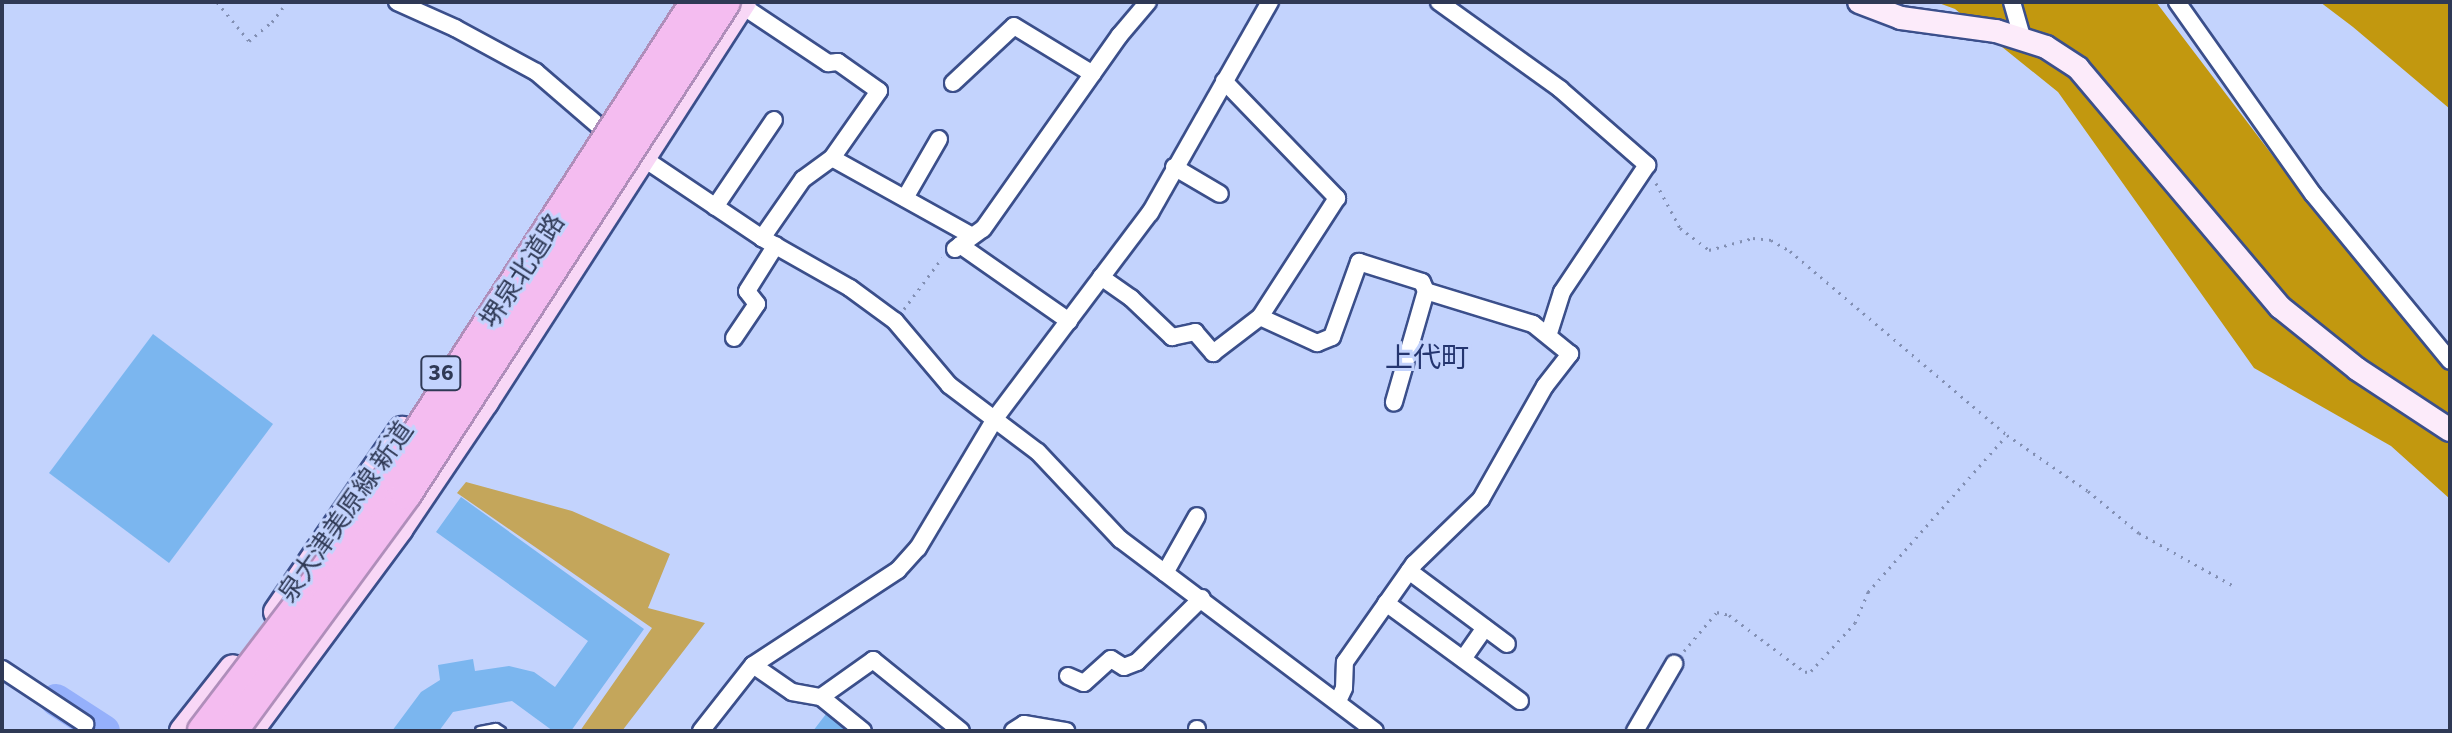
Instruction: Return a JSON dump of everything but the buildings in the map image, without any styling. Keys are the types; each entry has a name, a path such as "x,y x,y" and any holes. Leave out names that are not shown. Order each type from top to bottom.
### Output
{"highway":[{"name":"堺泉北道路","path":"203,731 309,591 390,476 696,2"},
{"name":"堺泉北道路","path":"232,731 406,494 736,3"}],"main road":[{"name":"泉大津美原線 新道","path":"183,731 270,621 358,496 679,2"},
{"name":"泉大津美原線 新道","path":"250,731 400,528 644,159 736,3"}],"street":[{"path":"397,2 455,28 536,72 598,129 715,207 850,288 895,321 949,385 996,417 1038,452 1120,539 1375,731"},
{"path":"962,243 983,229 1148,2"},
{"path":"701,731 753,665 898,570 918,548 996,417 1150,213 1270,2"},
{"path":"1439,2 1560,89 1647,165 1562,292 1549,333"},
{"path":"1859,2 1901,18 1996,31 2046,47 2078,68 2280,307 2357,369 2450,430"},
{"path":"2012,2 2023,40"},
{"path":"2177,2 2313,194 2450,361"},
{"path":"734,338 757,304 747,291 769,241 803,179 832,158 879,91 838,62 828,63 736,3"},
{"path":"953,83 1014,26 1093,74"},
{"path":"1101,277 1131,298 1172,337 1195,332 1213,353 1260,317 1337,198 1224,81"},
{"path":"715,207 774,120"},
{"path":"905,198 939,139"},
{"path":"832,158 905,198 1069,321"},
{"path":"1174,167 1220,194"},
{"path":"1260,317 1317,343 1332,337 1359,262 1422,282 1426,291 1394,402"},
{"path":"1338,701 1344,688 1345,662 1409,571 1481,499 1545,386 1570,354 1549,333 1533,324 1426,291"},
{"path":"1165,573 1197,516"},
{"path":"1409,571 1507,644"},
{"path":"1068,676 1084,683 1111,659 1124,667 1137,662 1202,598"},
{"path":"1386,603 1520,701"},
{"path":"1463,659 1485,628"},
{"path":"821,697 873,660 961,731"},
{"path":"1635,731 1674,664"},
{"path":"753,665 792,692 821,697 863,731"},
{"path":"2,669 89,728"},
{"path":"1013,731 1024,724 1038,724 1066,731"}],"lane":[{"path":"480,731 496,728 501,731"}],"path":[{"path":"217,2 249,41 272,22 287,2"},
{"path":"1647,165 1680,228 1709,250 1753,238 1771,240 1790,251 2007,435 2088,491 2139,533 2234,586"},
{"path":"895,321 945,254 962,243"},
{"path":"1674,664 1717,612 1729,615 1805,672 1811,671 1855,623 1868,592 2007,435"}],"shaded area":[{"path":"1936,2 2156,2 2305,198 2450,364 2450,499 2391,446 2254,368 2058,92 1955,9"},
{"path":"2320,2 2450,2 2450,109 2353,27"},
{"path":"466,482 572,511 670,554 648,608 705,623 622,731 580,731 652,628 457,493"}],"waterway":[{"path":"56,700 104,731"}],"district":[{"name":"上代町","path":"1427,358"}]}
